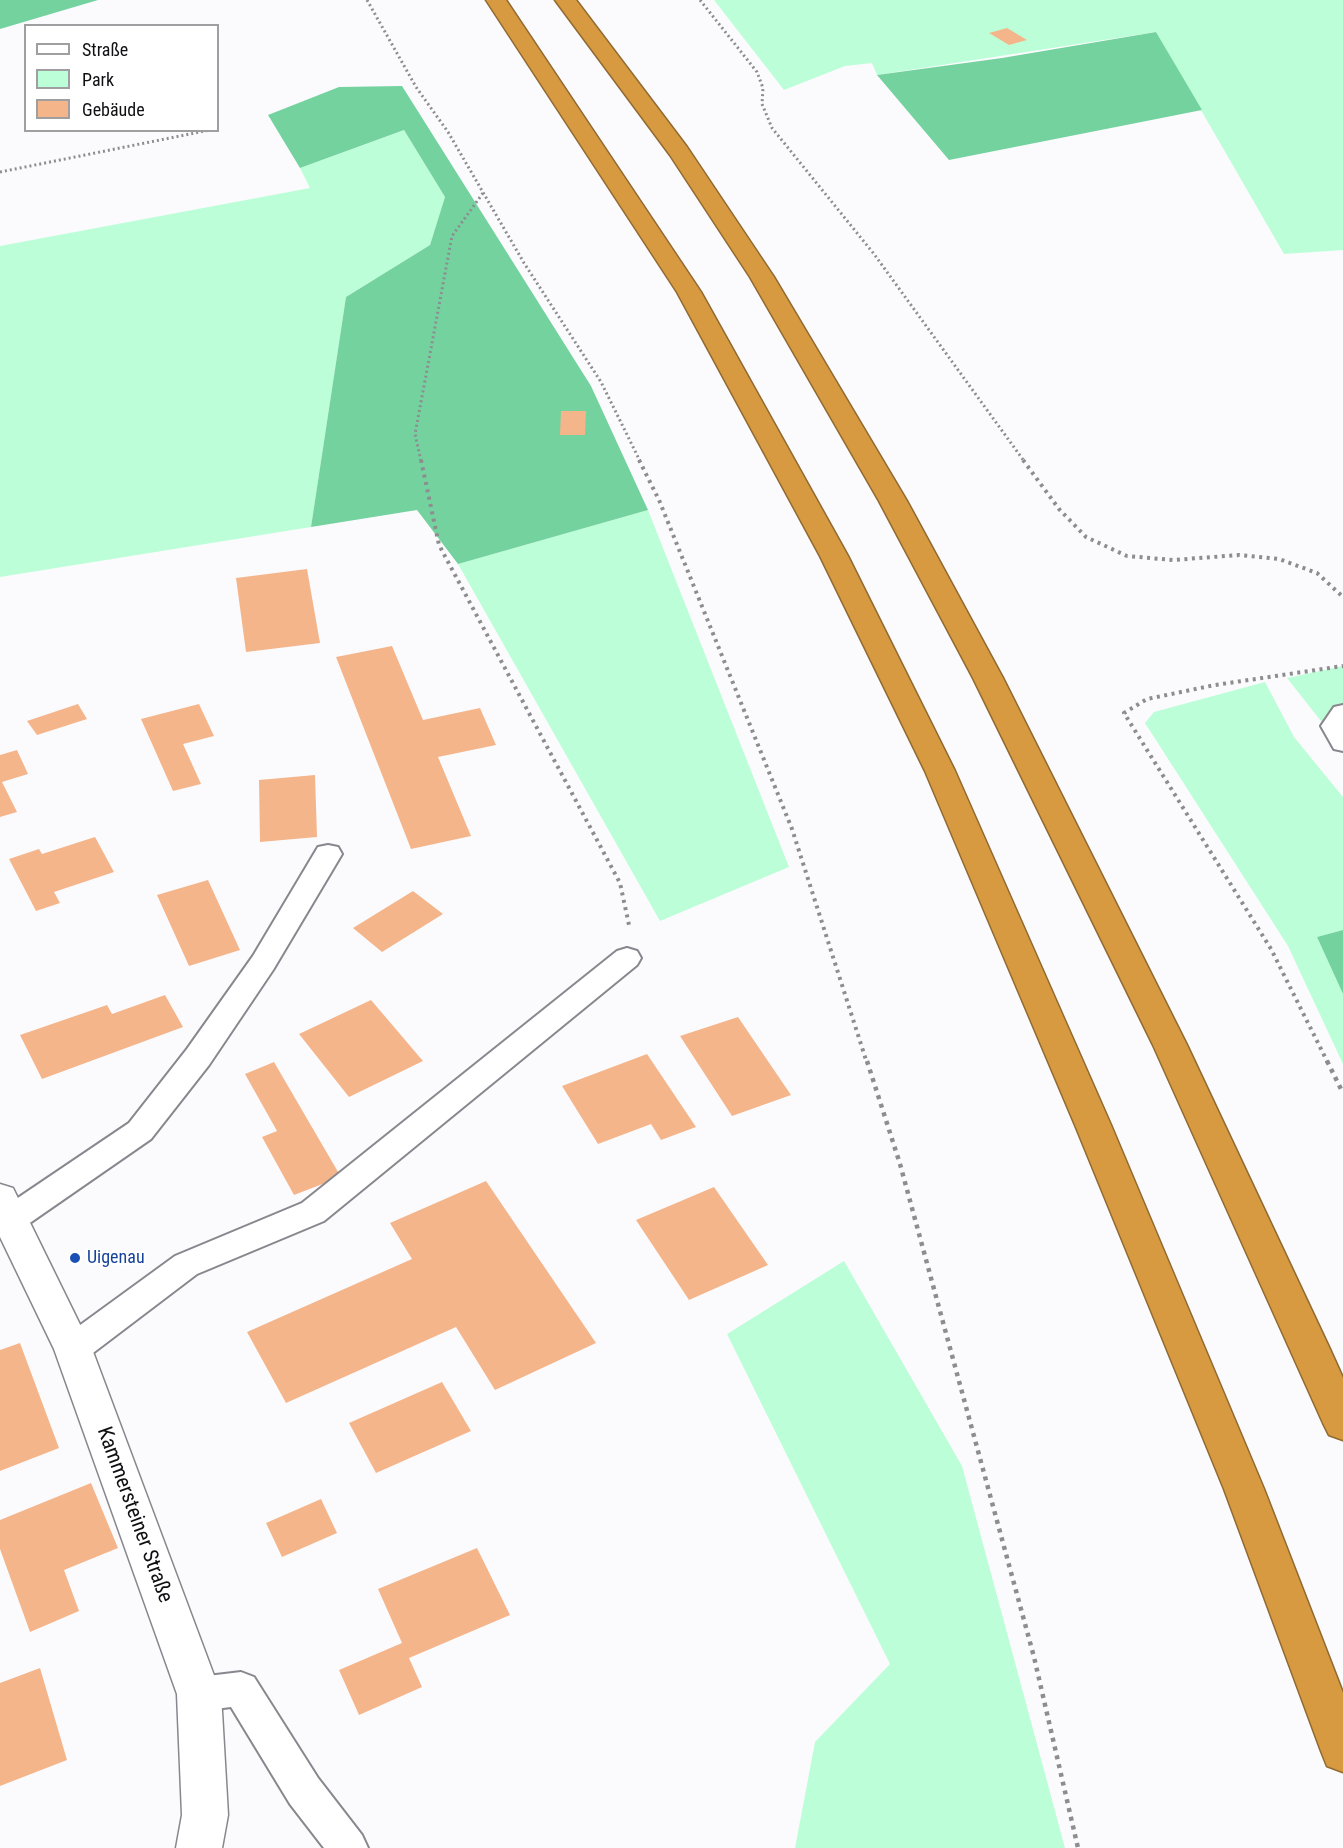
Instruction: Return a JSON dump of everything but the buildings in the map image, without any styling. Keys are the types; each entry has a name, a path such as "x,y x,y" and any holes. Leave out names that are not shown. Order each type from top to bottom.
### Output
{"highway":[{"path":"496,0 521,34 689,292 834,556 940,771 1093,1125 1244,1489 1343,1751"},
{"path":"565,0 679,152 762,276 904,522 988,678 1170,1045 1310,1347 1343,1424"}],"street":[{"name":"Kammersteiner Straße","path":"5,1209 73,1349 199,1694 205,1815 199,1848"}],"lane":[{"path":"1343,713 1334,726 1343,744"},
{"path":"5,1209 140,1131 198,1057 264,963 328,854"},
{"path":"73,1349 186,1265 313,1212 627,958"},
{"path":"199,1694 241,1689 304,1791 348,1848"}],"path":[{"path":"367,0 416,87 448,132 524,263 601,382 659,500 792,829 900,1164 1034,1657 1078,1848"},
{"path":"700,0 757,72 763,88 762,104 772,128 874,254 1059,509 1086,537 1127,556 1173,560 1239,555 1279,559 1317,573 1343,597"},
{"path":"0,172 200,132"},
{"path":"483,192 452,236 415,434 439,545 620,883 630,919 627,958"},
{"path":"1343,666 1215,685 1147,699 1124,713 1271,949 1343,1093"}],"green space":[{"path":"0,0 98,0 0,29"},
{"path":"714,0 1343,0 1343,250 1284,254 1156,32 877,75 872,63 845,66 784,90"},
{"path":"1156,32 1202,110 949,160 877,75 1002,58"},
{"path":"402,86 591,386 648,510 458,564 417,510 311,527 346,297 430,245 445,197 404,130 300,168 268,115 339,87"},
{"path":"404,130 445,197 430,245 346,297 311,527 0,577 0,246 310,188 300,168"},
{"path":"648,510 789,867 660,921 458,564"},
{"path":"1343,666 1343,749 1287,678"},
{"path":"1265,682 1294,737 1343,797 1343,930 1317,937 1343,994 1343,1064 1288,946 1145,723 1154,712"},
{"path":"1343,930 1343,994 1317,937"},
{"path":"844,1261 962,1466 1065,1848 795,1848 815,1742 890,1664 727,1334"}],"place":[{"name":"Uigenau","path":"75,1258"}]}
